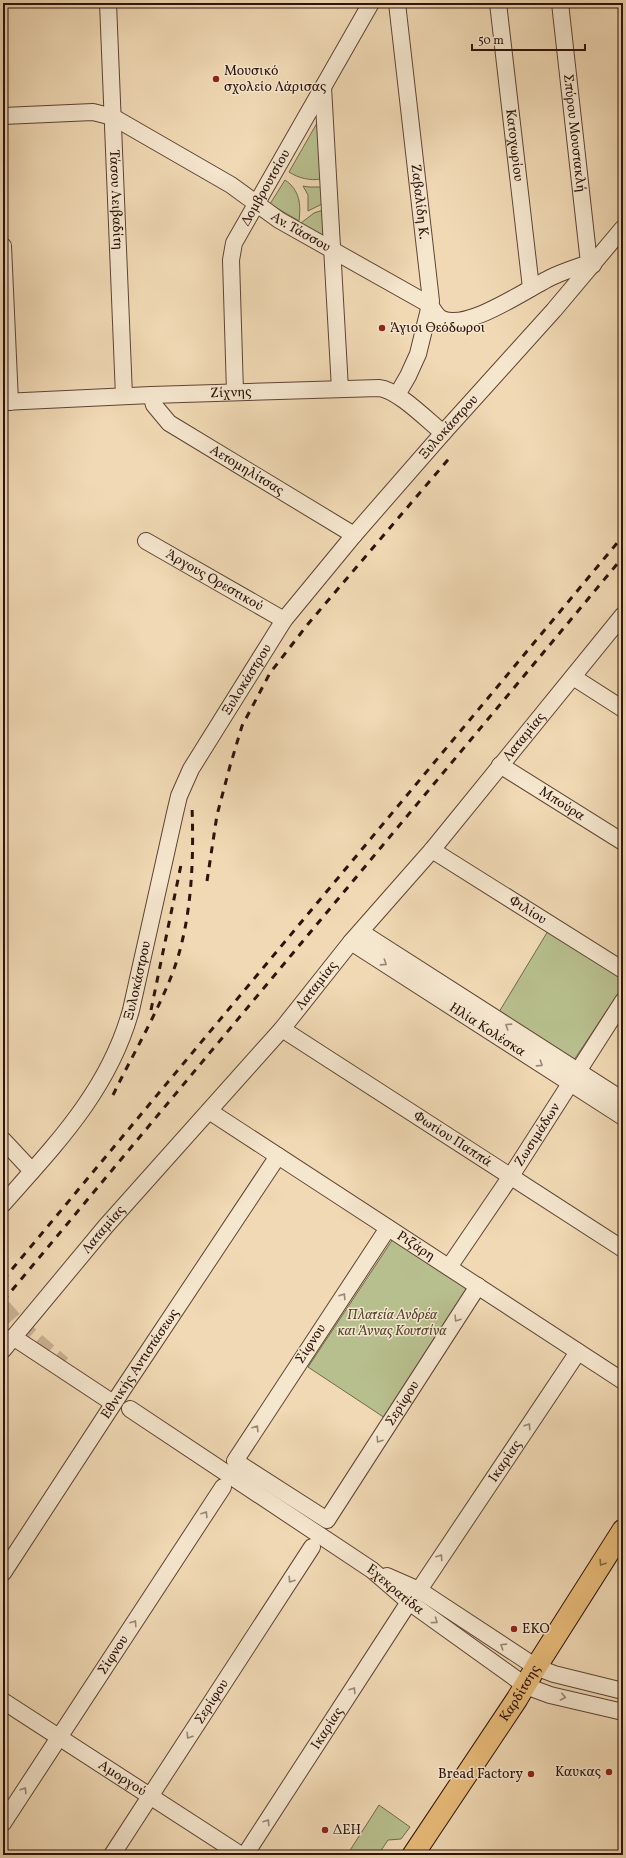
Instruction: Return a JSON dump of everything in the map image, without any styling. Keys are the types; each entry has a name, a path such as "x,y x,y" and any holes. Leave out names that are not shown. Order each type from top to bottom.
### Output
{"main road":[{"name":"Καρδίτσης","path":"413,1855 526,1686 536,1666 623,1530"}],"street":[{"name":"Τάσου Λειβαδίτη","path":"108,3 124,396"},
{"name":"Δομβρουτσίου","path":"235,392 231,254 234,243 371,3"},
{"name":"Ζαβαλίδη Κ.","path":"397,3 430,295 430,305 418,354 397,395"},
{"name":"Κατοχωρίου","path":"498,3 531,288"},
{"name":"Σπύρου Μουστακλή","path":"560,3 591,264"},
{"path":"323,87 340,389"},
{"name":"Αν. Τάσσου","path":"3,116 93,112 113,116 231,185 279,220 333,252 430,305 441,318 453,321 462,320 495,308 555,276 591,264"},
{"name":"Ξυλοκάστρου","path":"3,1204 32,1171 91,1098 110,1066 124,1034 131,1010 181,791 191,769 284,620 354,535 623,228"},
{"path":"3,246 6,402"},
{"name":"Ζίχνης","path":"6,402 151,394 379,388 386,389 397,395 443,433"},
{"name":"Αετομηλίτσας","path":"151,394 154,405 169,423 354,535"},
{"name":"Άργους Ορεστικού","path":"146,540 284,620"},
{"name":"Λαταμίας","path":"3,1350 106,1226 282,1029 356,937 432,850 623,615"},
{"path":"573,677 623,709"},
{"name":"Μπούρα","path":"500,765 623,842"},
{"name":"Φιλίου","path":"432,850 623,970"},
{"name":"Ηλία Κολέσκα","path":"356,937 574,1077 623,1117"},
{"name":"Ζωσιμάδων","path":"448,1267 511,1176 623,1001"},
{"name":"Φωτίου Παππά","path":"282,1029 623,1249"},
{"name":"Ηλία Κολέσκα","path":"574,1077 623,1100"},
{"name":"Ριζάρη","path":"209,1111 623,1381"},
{"path":"3,1140 32,1171"},
{"name":"Εθνικής Αντιστάσεως","path":"3,1573 278,1156"},
{"name":"Σίφνου","path":"327,1520 235,1461 388,1228"},
{"name":"Σερίφου","path":"327,1520 478,1286"},
{"path":"13,1337 114,1403"},
{"name":"Ικαρίας","path":"245,1855 414,1596 578,1352"},
{"name":"Εχεκρατίδα","path":"130,1409 372,1570 414,1596 536,1666 554,1674 623,1691"},
{"name":"Σίφνου","path":"3,1823 223,1487"},
{"name":"Σερίφου","path":"112,1855 312,1547"},
{"name":"Εχεκρατίδα","path":"414,1596 526,1686 550,1695 623,1712"},
{"name":"Αμοργού","path":"3,1701 241,1855"}],"green space":[{"path":"317,123 321,179 313,180 296,176 289,172"},
{"path":"285,180 297,193 300,209 299,221 270,204"},
{"path":"303,186 321,187 322,204 308,211 308,195"},
{"path":"323,210 324,236 301,223 314,213"},
{"path":"548,931 623,976 623,986 574,1060 499,1012"},
{"name":"Πλατεία Ανδρέα και Άννας Κουτσίνα","path":"393,1239 470,1290 385,1418 308,1367"},
{"path":"379,1805 410,1827 401,1839 388,1840 378,1855 347,1855"}],"tunnel":[{"path":"3,1307 19,1325 63,1364"}],"railway":[{"path":"207,881 217,815 242,726 270,673 308,624 452,455"},
{"path":"3,1280 623,536"},
{"path":"3,1301 623,557"},
{"path":"113,1095 158,1007 178,957 190,893 193,849 192,806"},
{"path":"151,1010 181,865"},
{"path":"3,1242 7,1238"}],"place":[{"name":"Μουσικό σχολείο Λάρισας","path":"216,79"},
{"name":"Άγιοι Θεόδωροι","path":"382,328"},
{"name":"EKO","path":"514,1629"},
{"name":"Καυκας","path":"609,1772"},
{"name":"Bread Factory","path":"531,1774"},
{"name":"ΔΕΗ","path":"325,1830"}]}
